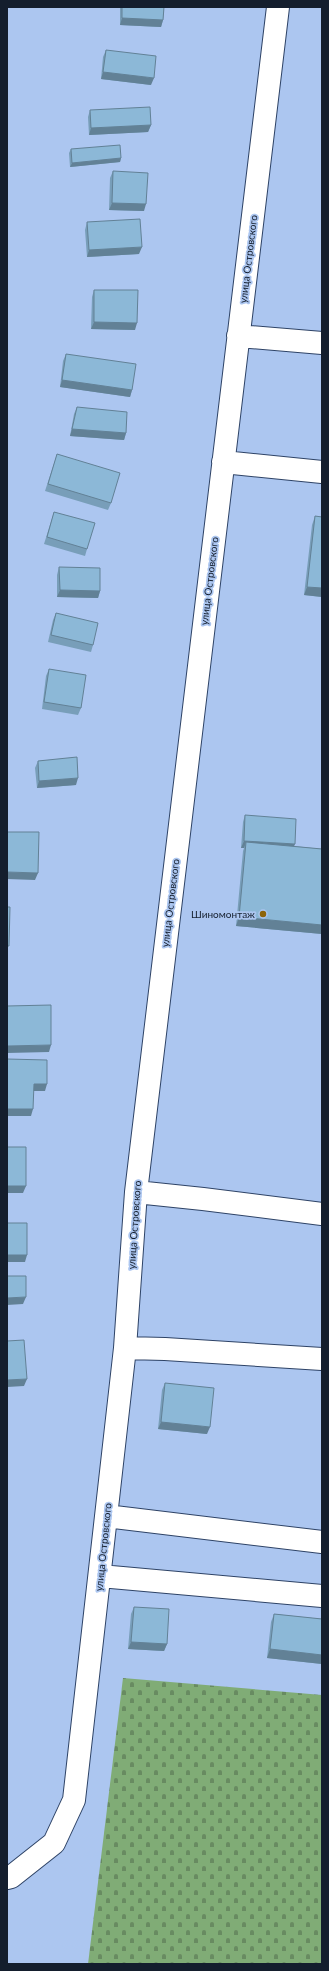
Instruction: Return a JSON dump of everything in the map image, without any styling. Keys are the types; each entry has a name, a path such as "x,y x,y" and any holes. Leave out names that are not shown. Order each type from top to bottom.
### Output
{"street":[{"name":"улица Островского","path":"7,1878 11,1877 54,1843 74,1800 126,1348 136,1192 278,7"},
{"path":"238,336 322,343"},
{"path":"223,462 322,472"},
{"path":"136,1192 322,1214"},
{"path":"126,1348 222,1352 322,1359"},
{"path":"106,1516 322,1542"},
{"path":"100,1576 322,1596"}],"green space":[{"path":"123,1678 322,1695 322,1964 88,1964"}],"building":[{"path":"122,7 164,7 163,20 122,18"},
{"path":"106,50 156,56 154,78 103,72"},
{"path":"150,107 151,125 91,128 90,110"},
{"path":"120,145 121,158 72,163 71,149"},
{"path":"113,171 148,173 146,204 112,203"},
{"path":"140,219 142,247 89,250 87,222"},
{"path":"94,290 138,290 137,323 94,322"},
{"path":"66,354 136,364 132,390 62,380"},
{"path":"77,407 127,412 126,433 72,429"},
{"path":"57,454 120,473 111,503 48,484"},
{"path":"54,512 95,523 87,549 47,537"},
{"path":"315,516 322,517 322,588 307,587"},
{"path":"59,567 100,568 100,591 60,590"},
{"path":"56,613 98,623 93,645 51,635"},
{"path":"49,669 86,675 81,708 44,702"},
{"path":"77,757 78,778 39,781 38,761"},
{"path":"245,815 296,819 295,844 244,841"},
{"path":"7,832 39,832 38,873 7,872"},
{"path":"246,842 322,849 322,925 239,917"},
{"path":"7,907 10,907 9,946 7,946"},
{"path":"51,1005 51,1045 7,1046 7,1006"},
{"path":"7,1059 47,1060 47,1084 34,1084 33,1109 7,1109"},
{"path":"7,1147 26,1147 26,1186 7,1186"},
{"path":"7,1223 27,1223 27,1255 7,1255"},
{"path":"7,1276 26,1276 26,1297 7,1298"},
{"path":"24,1340 27,1379 7,1380 7,1341"},
{"path":"165,1383 214,1388 210,1427 161,1422"},
{"path":"134,1607 169,1609 167,1644 131,1642"},
{"path":"274,1614 322,1619 322,1655 270,1649"}],"place":[{"name":"Шиномонтаж","path":"263,914"}]}
